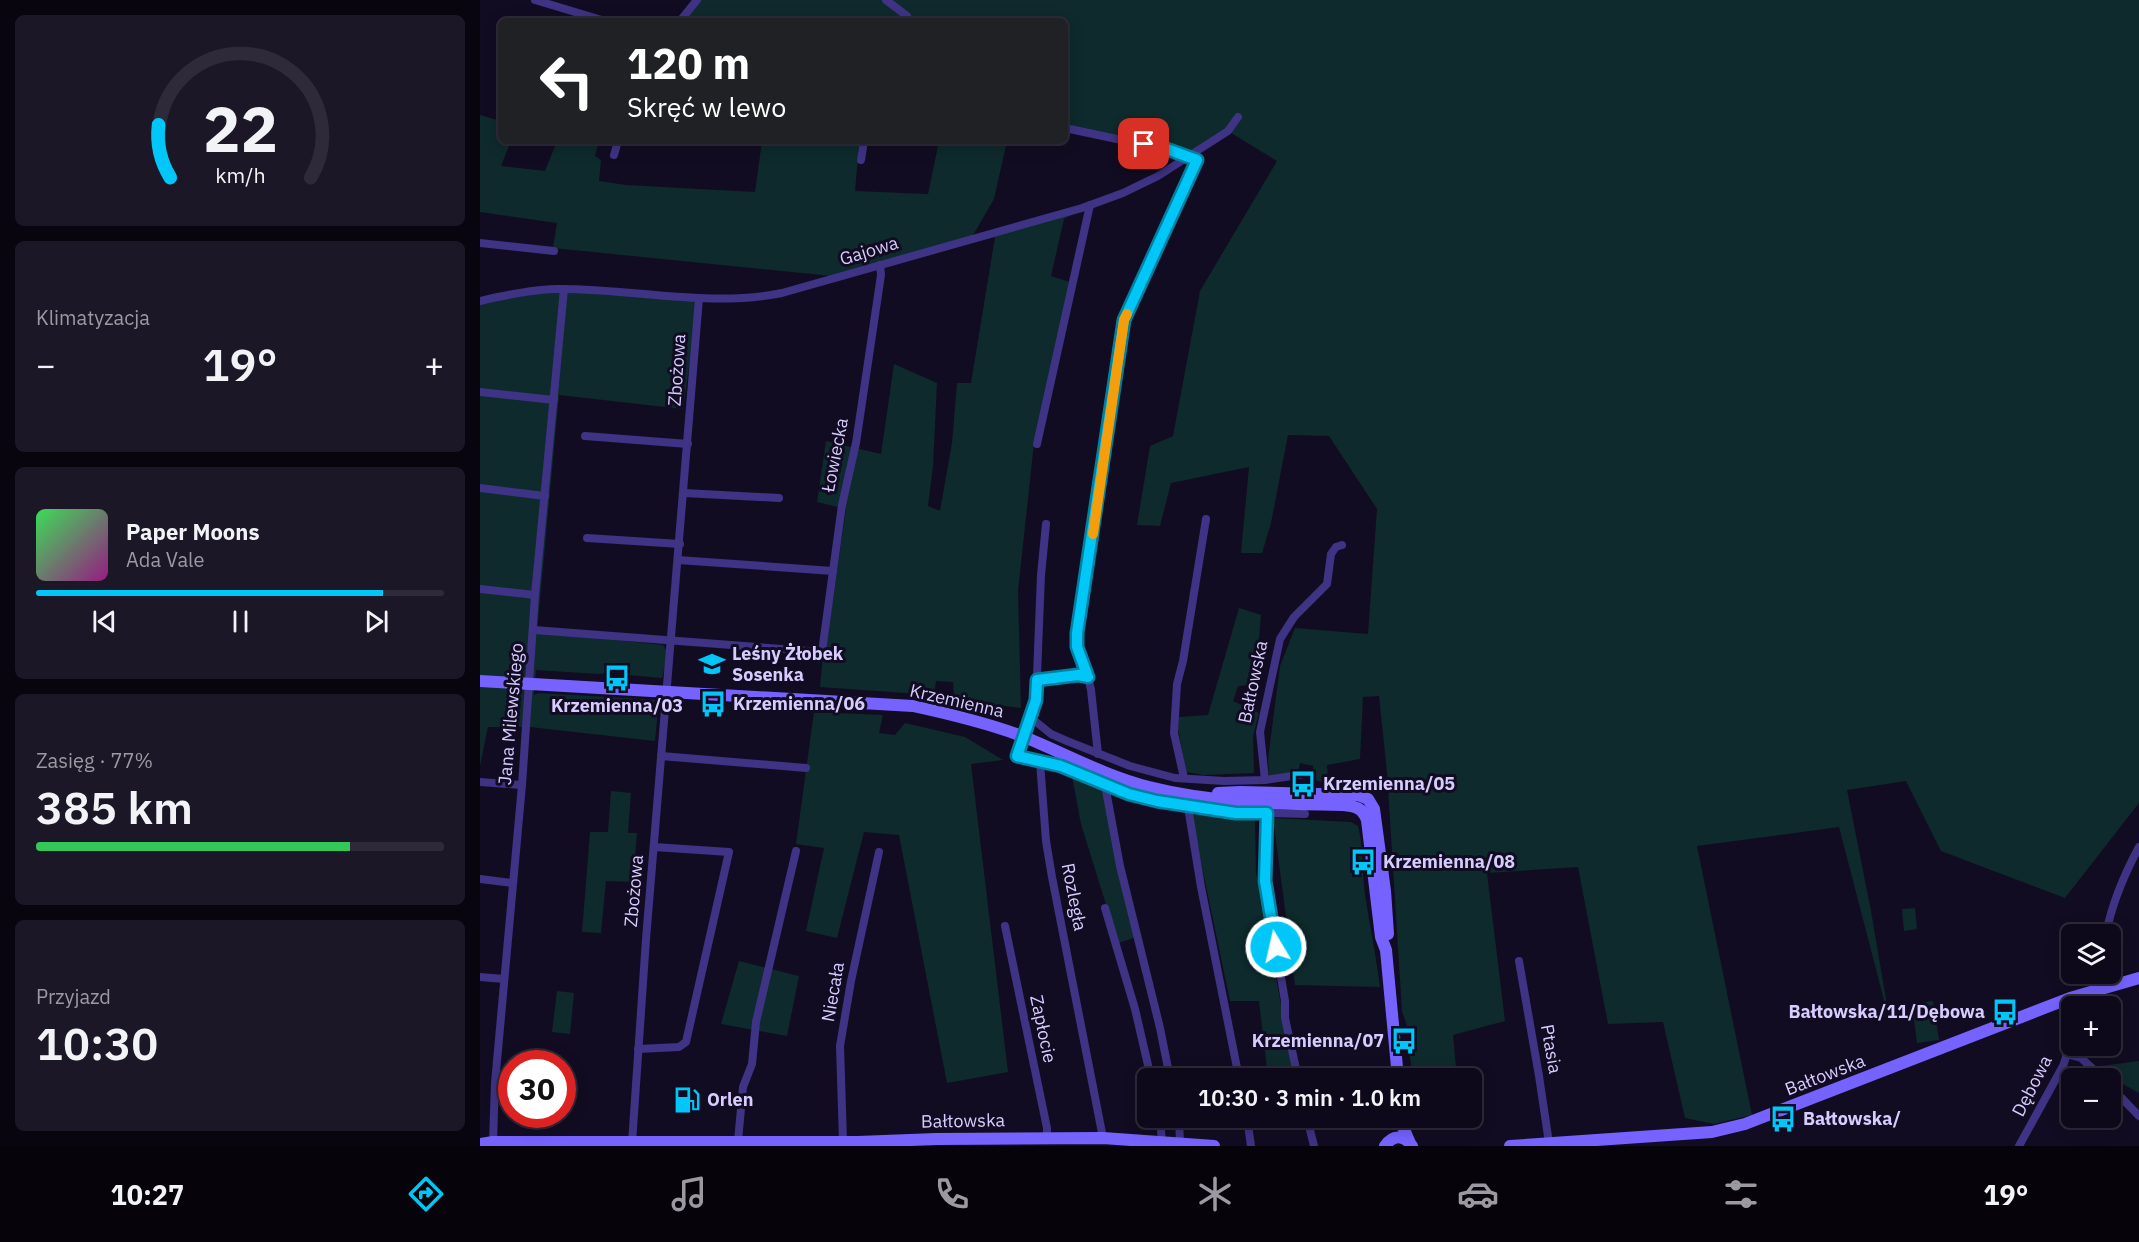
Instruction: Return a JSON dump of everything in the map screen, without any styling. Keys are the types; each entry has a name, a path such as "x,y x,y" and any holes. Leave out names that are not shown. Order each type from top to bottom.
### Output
{"main road":[{"name":"Krzemienna","path":"480,681 913,706 962,717 1022,736 1105,772 1148,786 1199,795 1240,792 1358,795 1368,799 1374,809 1385,891 1388,936 1386,950 1397,1068"},
{"name":"Bałtowska","path":"1510,1146 1712,1132 1745,1124 2084,993 2139,978"},
{"path":"1386,1144 1395,1128"},
{"path":"1404,1128 1412,1144"},
{"path":"1386,1144 1400,1137 1412,1144"},
{"name":"Bałtowska","path":"486,1143 738,1141 764,1144 843,1141 859,1144 1103,1138 1214,1146"}],"street":[{"path":"535,0 595,18"},
{"path":"682,18 697,0"},
{"path":"886,0 907,16"},
{"name":"Gajowa","path":"480,301 556,289 699,298 767,296 1090,205 1123,193 1158,176 1228,131 1238,117"},
{"path":"1068,129 1164,148 1197,160 1124,320 1077,633 1077,647 1088,677 1098,754"},
{"path":"614,155 617,144"},
{"path":"861,160 864,144"},
{"path":"1037,444 1090,205"},
{"path":"480,243 554,251"},
{"name":"Łowiecka","path":"672,642 822,652 842,505 856,443 881,275 880,265"},
{"name":"Jana Milewskiego","path":"486,1143 493,1110 522,785 535,595 564,289"},
{"name":"Zbożowa","path":"632,1143 699,298"},
{"path":"480,392 554,400"},
{"path":"585,436 688,444"},
{"path":"480,488 544,496"},
{"path":"684,493 779,498"},
{"path":"1184,778 1174,733 1177,684 1183,661 1206,519"},
{"path":"1046,524 1041,575 1036,700 1017,756 1061,766 1105,785 1148,799 1236,813 1305,814"},
{"path":"586,538 680,544"},
{"name":"Bałtowska","path":"1265,780 1260,732 1280,639 1294,616 1327,584 1330,554 1336,547 1342,545"},
{"path":"678,560 833,571"},
{"path":"480,589 535,595"},
{"path":"534,630 672,642"},
{"path":"1037,680 1078,675 1088,677"},
{"path":"1030,717 1051,734 1155,774 1175,778 1224,781 1265,780 1305,774"},
{"path":"662,756 806,768"},
{"name":"Rozległa","path":"1040,762 1052,877 1103,1138"},
{"path":"480,782 522,785"},
{"path":"1105,785 1120,866 1168,1068"},
{"path":"1188,807 1201,887 1237,1068"},
{"path":"1267,813 1265,881 1285,1001 1285,1018 1296,1068"},
{"path":"638,1049 678,1047 686,1041 729,852 654,847"},
{"path":"2108,924 2123,878 2139,847"},
{"path":"738,1141 742,1087 752,1064 756,1022 796,851"},
{"name":"Niecała","path":"843,1141 840,1046 851,981 879,852"},
{"path":"480,879 512,883"},
{"path":"1104,908 1132,999 1149,1068"},
{"name":"Zapłocie","path":"1005,926 1047,1128 1047,1138"},
{"name":"Ptasia","path":"1519,962 1549,1143"},
{"path":"480,977 504,979"},
{"path":"2098,984 2098,989"},
{"name":"Dębowa","path":"2019,1146 2044,1104 2063,1066 2066,1056"},
{"path":"2073,1056 2080,1058 2092,1068"},
{"path":"2121,1097 2139,1116"},
{"path":"1161,1128 1162,1142"},
{"path":"1179,1128 1180,1143"},
{"path":"1248,1128 1251,1146"},
{"path":"1310,1128 1314,1146"}],"green space":[{"path":"697,0 2139,0 2139,803 2065,898 1941,851 1906,781 1847,790 1890,1023 1839,827 1697,846 1752,1115 1714,1124 1685,1118 1663,1022 1608,1024 1578,867 1487,873 1505,1021 1453,1035 1456,1068 1412,1068 1409,1050 1411,1038 1402,1011 1387,772 1379,696 1363,697 1360,759 1327,765 1328,784 1315,780 1313,766 1300,763 1298,772 1269,776 1268,759 1280,666 1295,628 1368,634 1377,509 1329,436 1288,435 1271,523 1262,553 1241,553 1249,467 1171,483 1160,526 1137,525 1150,446 1173,436 1200,291 1277,161 1228,131 1186,156 1068,130 1068,18 682,18"},
{"path":"480,115 498,120 498,144 510,144 501,166 545,171 556,144 598,144 595,156 601,160 599,181 626,185 755,192 762,144 820,144 859,146 855,191 928,194 938,144 1006,144 994,199 972,237 1090,205 1064,219 1051,276 1070,282 1034,443 1018,591 1021,708 954,696 953,682 936,681 934,697 820,687 846,509 817,502 826,441 881,454 894,364 937,383 933,466 928,506 940,511 952,443 957,383 971,383 995,237 842,277 553,248 557,223 480,212"},
{"path":"556,289 699,298 683,409 559,395 537,632 663,645 668,653 662,678 628,675 620,672 598,674 536,670 534,695 538,693 659,700 655,741 530,727 488,727 480,766 480,301"},
{"path":"1239,608 1261,615 1255,685 1238,686 1233,701 1259,713 1253,736 1254,773 1204,775 1186,772 1178,728 1179,717 1208,715"},
{"path":"814,712 883,715 879,733 895,735 905,723 965,737 1003,760 971,764 1008,1072 947,1083 899,835 864,832 837,938 806,931 824,848 796,844"},
{"path":"1072,776 1103,788 1134,938 1118,943 1081,824"},
{"path":"611,791 631,793 628,833 637,833 633,882 606,881 601,933 582,932 590,832 608,832"},
{"path":"1191,814 1255,820 1256,873 1293,1068 1267,1068 1259,1001 1230,1001"},
{"path":"1273,818 1351,822 1358,826 1365,895 1380,987 1295,985"},
{"path":"1915,908 1917,929 1904,931 1902,909"},
{"path":"739,961 799,976 787,1036 721,1024"},
{"path":"557,991 574,993 570,1034 552,1032"},
{"path":"1933,1001 1939,1040 1917,1043 1912,1004"},
{"path":"2139,1061 2139,1093 2121,1083 2121,1068 2093,1067"}],"slow traffic":[{"path":"1093,534 1124,320 1127,314"}],"place":[{"name":"Leśny Żłobek Sosenka","path":"712,664"},
{"name":"Krzemienna/03","path":"617,678"},
{"name":"Krzemienna/06","path":"713,704"},
{"name":"Krzemienna/05","path":"1303,784"},
{"name":"Krzemienna/08","path":"1363,862"},
{"name":"Bałtowska/11/Dębowa","path":"2005,1012"},
{"name":"Krzemienna/07","path":"1404,1041"},
{"name":"Orlen","path":"687,1100"},
{"name":"Bałtowska/","path":"1783,1119"}],"route":[{"path":"1144,144 1164,148 1197,160 1124,320 1098,507 1077,633 1077,647 1088,677 1078,675 1037,680 1036,700 1017,756 1061,766 1129,794 1157,801 1236,813 1267,813 1265,881 1276,947"}]}
